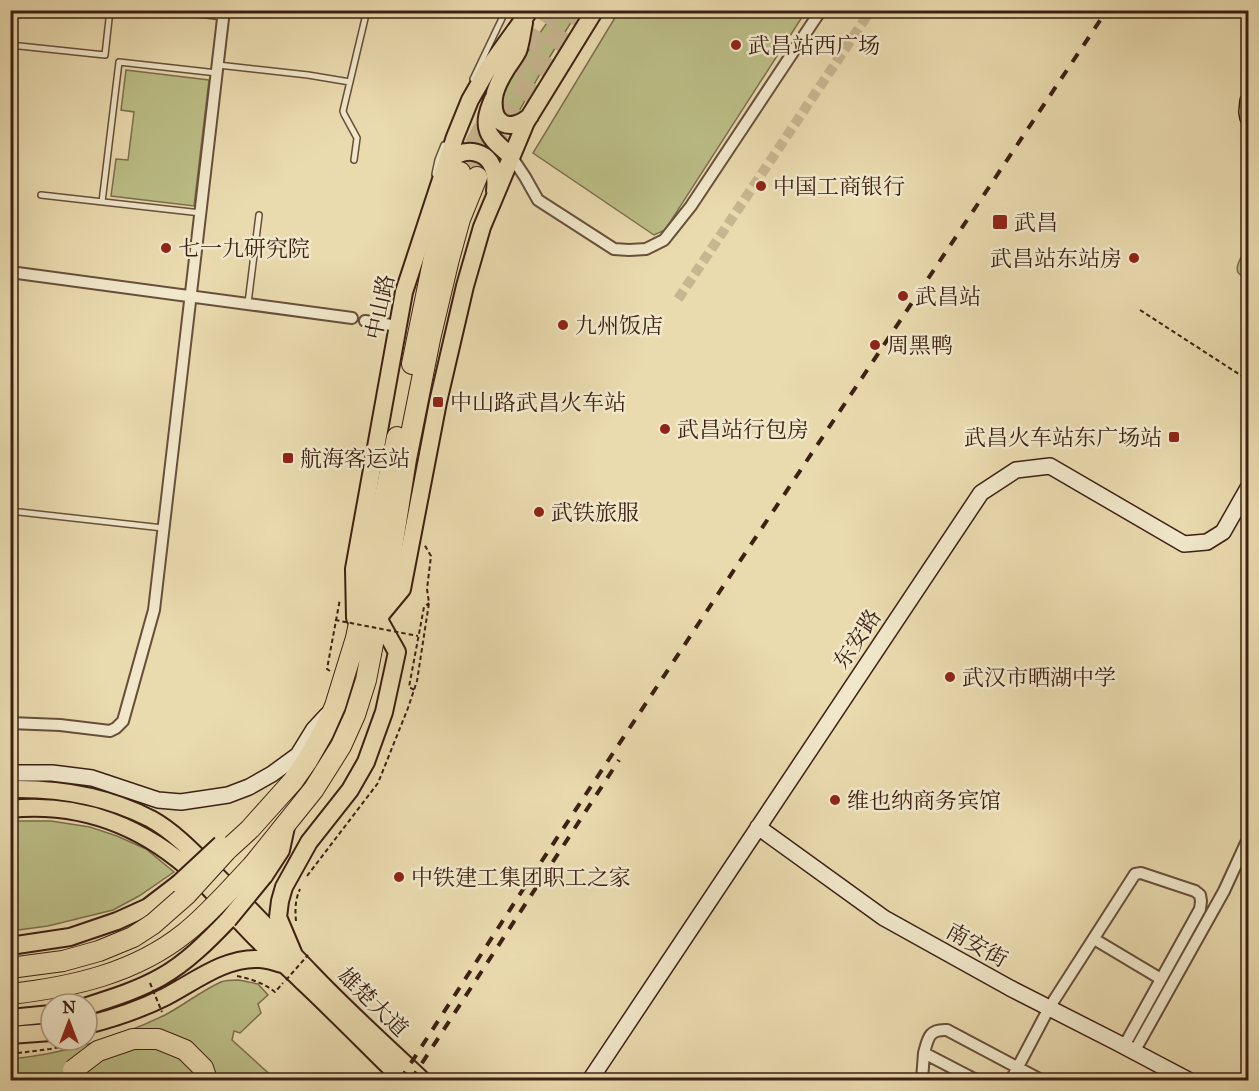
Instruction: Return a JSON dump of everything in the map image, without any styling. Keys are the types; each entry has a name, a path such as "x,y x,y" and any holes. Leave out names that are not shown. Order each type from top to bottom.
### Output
{"highway":[{"path":"10,994 78,984 105,976 127,967 185,933 259,871 287,822 314,789 341,746 355,715 366,680 430,339 457,229 460,174"},
{"path":"10,968 63,961 99,951 133,937 153,924 186,895 223,847 249,829 293,781 323,733 335,706 356,638 434,258 460,174"},
{"path":"63,1080 98,1051 133,1039 158,1039 185,1050 203,1068 207,1080"}],"main road":[{"path":"291,963 278,917 284,887 309,842 350,790 366,762 384,712 397,652 378,618 402,589 438,402 482,227 530,115 595,10"},
{"name":"中山路","path":"356,638 354,569 404,292 436,192 460,174 455,136 470,100 489,67 528,14"},
{"path":"511,156 500,147 486,127 486,120 497,88 517,52 528,14"},
{"path":"497,88 494,98 495,109 497,118 504,124 514,125 523,122 530,115"},
{"path":"460,174 449,162 459,154 480,153 489,160 494,171 495,195"},
{"path":"10,789 78,793 104,800 152,819 186,845 291,963"},
{"path":"10,809 28,807 94,815 147,839 196,876 254,936 291,963"},
{"path":"10,946 70,938 148,908 223,847"},
{"path":"99,1001 150,982 183,961 228,920 259,871"},
{"path":"99,1022 128,1014 224,966 242,960 257,959 291,963"},
{"name":"雄楚大道","path":"291,963 403,1080"},
{"name":"雄楚大道","path":"291,963 312,975 422,1080"},
{"path":"10,1018 39,1015"},
{"path":"10,1035 39,1033"}],"street":[{"path":"511,156 538,200 614,249 646,249 664,240 691,206 821,10"},
{"path":"10,723 50,724 110,731 123,721 152,617 224,14"},
{"path":"1248,101 1248,118"},
{"path":"10,272 352,318"},
{"path":"365,321 398,326"},
{"name":"东安路","path":"590,1080 981,493 1016,470 1050,466 1184,544 1207,542 1223,532 1248,488"},
{"path":"10,773 52,773 92,778 158,800 181,802 228,795 249,787 272,774 298,755 314,729 335,706"},
{"name":"南安街","path":"758,827 884,918 1010,988 1188,1080"},
{"path":"1129,1049 1224,891 1248,840"},
{"path":"1011,1080 1049,1008 1135,874 1141,873 1195,891 1200,895 1201,901 1200,909 1161,979 1129,1049"},
{"path":"1094,939 1161,979"},
{"path":"922,1080 924,1053 928,1040 932,1032 946,1030 1041,1080"},
{"path":"924,1053 976,1080"}],"lane":[{"path":"10,45 105,55 110,10"},
{"path":"164,10 224,14"},
{"path":"354,160 357,138 343,111 367,10"},
{"path":"436,192 435,174 438,160 506,10"},
{"path":"102,202 119,62 308,75 350,82"},
{"path":"41,195 201,213"},
{"path":"248,305 259,216"},
{"path":"10,511 163,528"}],"path":[{"path":"1140,310 1248,380"},
{"path":"344,678 327,669 341,595 354,594"},
{"path":"414,690 409,687 424,607 429,603"},
{"path":"335,620 418,636"},
{"path":"275,992 291,963"},
{"path":"150,982 162,1012"}],"green space":[{"path":"555,11 578,11 514,120 511,120 499,110 506,87"},
{"path":"619,11 806,11 665,230 654,235 533,153"},
{"path":"126,70 209,80 194,206 111,196 116,159 128,160 134,112 121,110"},
{"path":"1248,246 1248,277 1242,276 1237,269"},
{"path":"10,821 51,821 90,827 146,849 174,872 139,896 113,910 48,926 11,931"},
{"path":"227,980 258,984 268,995 258,1004 261,1013 240,1033 234,1031 232,1040 276,1080 11,1080 11,1059 55,1052 99,1052 99,1041 165,1015"}],"tunnel":[{"path":"513,74 554,10"},
{"path":"477,177 507,116 572,10"},
{"path":"678,299 871,10"},
{"path":"460,172 493,110"}],"railway":[{"path":"400,1080 726,582 1107,10"},
{"path":"411,1080 619,760"}],"place":[{"name":"武昌站西广场","path":"736,45"},
{"name":"中国工商银行","path":"761,186"},
{"name":"武昌","path":"1000,222"},
{"name":"七一九研究院","path":"166,248"},
{"name":"武昌站东站房","path":"1134,258"},
{"name":"武昌站","path":"903,296"},
{"name":"九州饭店","path":"563,325"},
{"name":"周黑鸭","path":"875,345"},
{"name":"中山路武昌火车站","path":"438,402"},
{"name":"武昌站行包房","path":"665,429"},
{"name":"武昌火车站东广场站","path":"1174,437"},
{"name":"航海客运站","path":"288,458"},
{"name":"武铁旅服","path":"539,512"},
{"name":"武汉市晒湖中学","path":"950,677"},
{"name":"维也纳商务宾馆","path":"835,800"},
{"name":"中铁建工集团职工之家","path":"399,877"}]}
